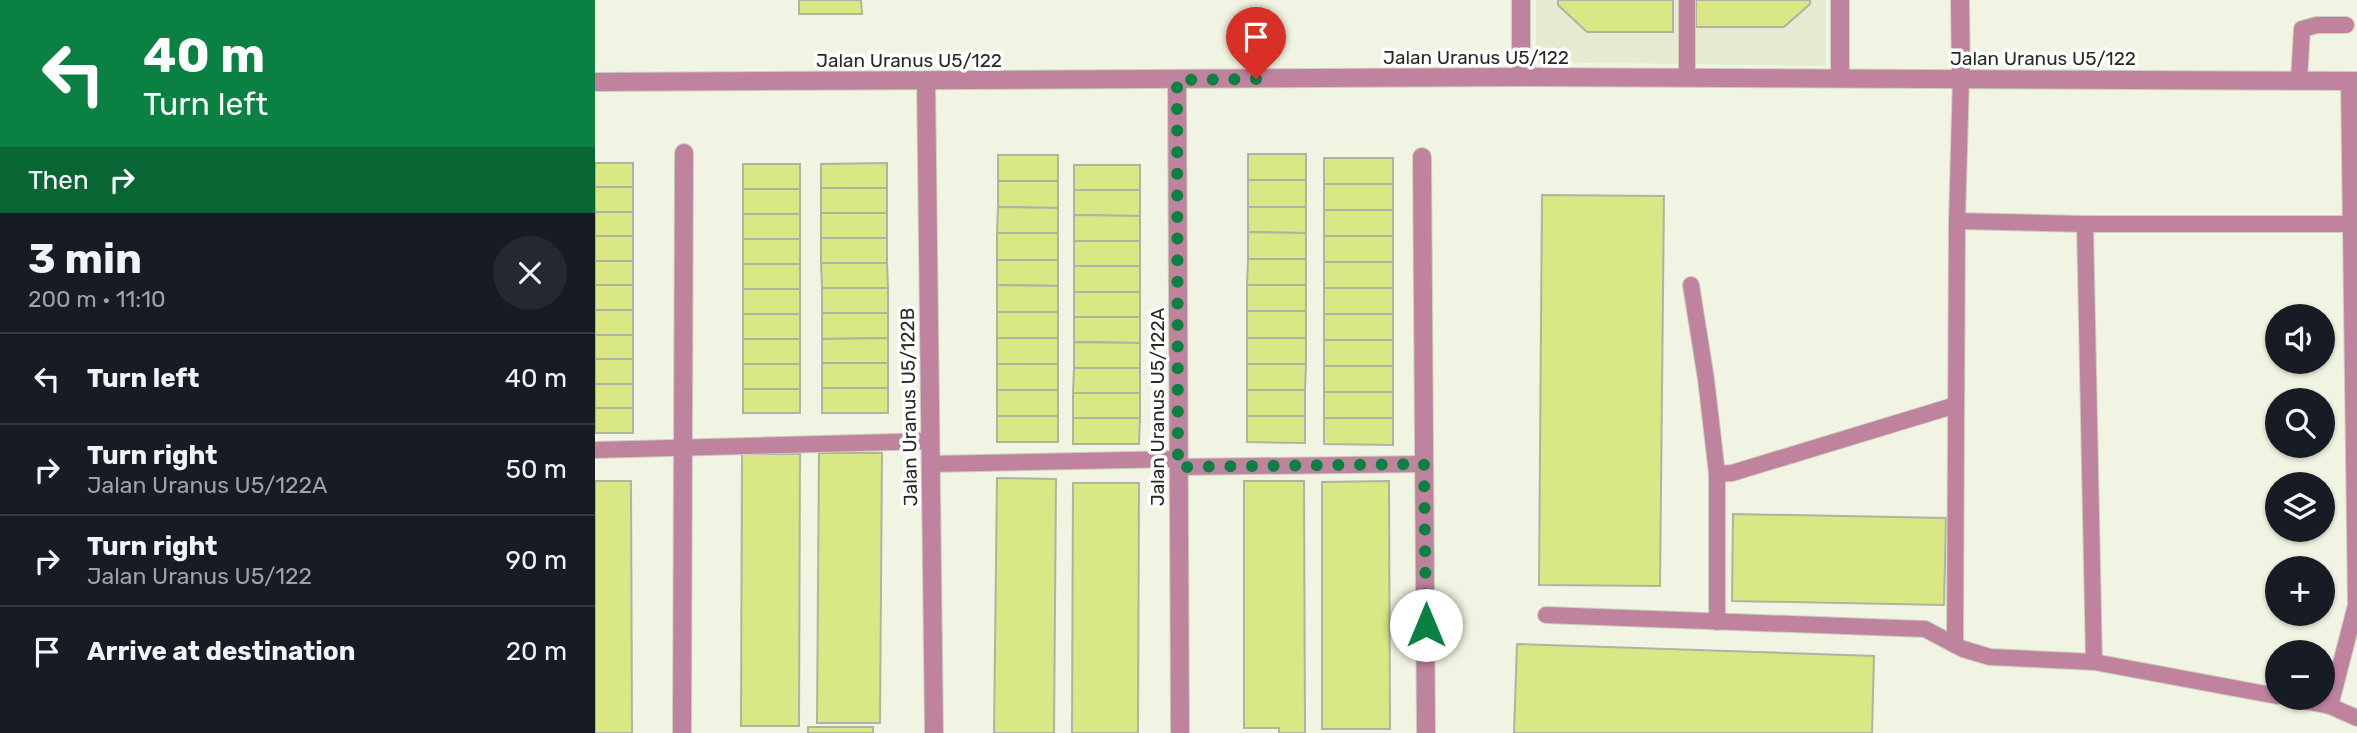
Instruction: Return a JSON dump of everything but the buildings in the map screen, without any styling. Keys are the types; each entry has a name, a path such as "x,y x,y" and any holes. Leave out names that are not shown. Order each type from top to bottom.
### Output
{"street":[{"path":"1521,0 1521,77"},
{"path":"1840,0 1840,78"},
{"path":"1959,0 1961,78"},
{"name":"Jalan Uranus U5/122","path":"595,82 1521,77 2353,80"},
{"name":"Jalan Uranus U5/122B","path":"926,80 934,733"},
{"name":"Jalan Uranus U5/122A","path":"1177,80 1180,733"},
{"path":"682,733 684,153"},
{"path":"1422,158 1426,733"}],"lane":[{"path":"1686,78 1687,0"},
{"path":"2299,80 2302,29 2317,25 2346,25"},
{"path":"1955,645 1957,221 1961,78"},
{"path":"2335,687 2356,605 2351,224 2354,182 2353,80"},
{"path":"1957,221 2351,224"},
{"path":"2085,224 2094,662"},
{"path":"1691,285 1717,474 1717,622"},
{"path":"1717,474 1732,473 1956,405"},
{"path":"595,450 931,441"},
{"path":"931,464 1424,464"},
{"path":"1546,615 1925,629 1955,645 1990,657 2094,662 2265,694"},
{"path":"2335,708 2357,718"}],"shaded area":[{"path":"1536,0 1826,0 1826,66 1536,62"}],"route":[{"path":"1256,79 1177,80 1178,467 1424,464 1426,625"}]}
